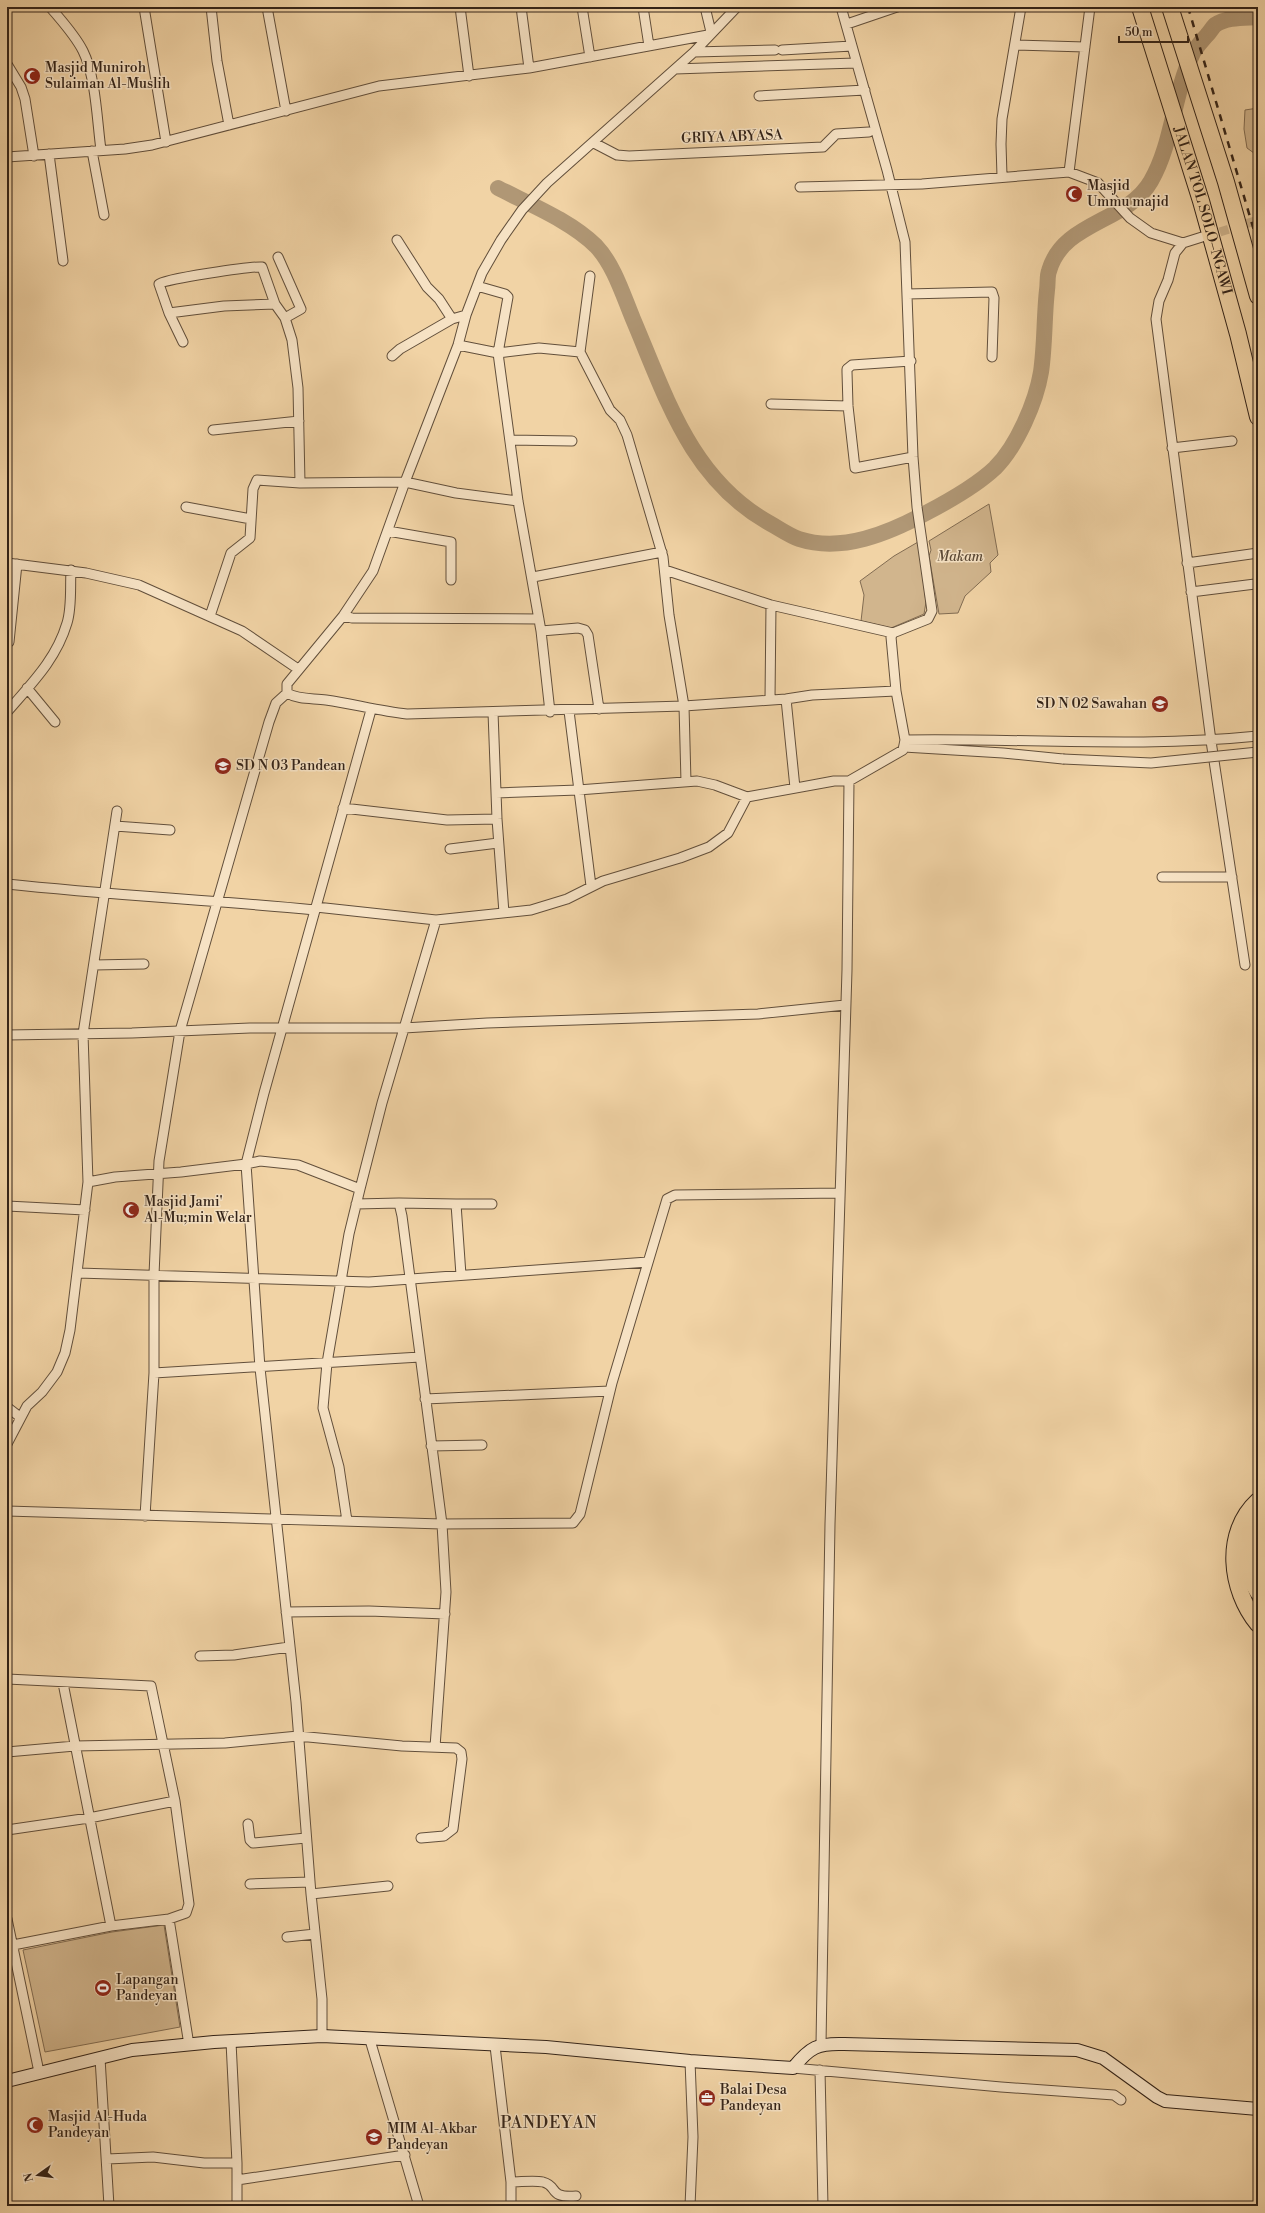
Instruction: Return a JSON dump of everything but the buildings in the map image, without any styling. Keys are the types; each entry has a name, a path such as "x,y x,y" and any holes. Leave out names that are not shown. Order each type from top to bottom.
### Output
{"highway":[{"name":"JALAN TOL SOLO–NGAWI","path":"1140,7 1201,200 1238,334 1258,417"},
{"name":"JALAN TOL SOLO–NGAWI","path":"1170,7 1226,182 1258,296"},
{"path":"1258,1501 1242,1524 1234,1559 1234,1571 1244,1606 1258,1624"},
{"path":"1258,1522 1252,1533 1248,1560 1252,1582 1258,1592"}],"street":[{"path":"50,7 78,43 86,59 92,83 104,215"},
{"path":"144,7 166,142"},
{"path":"211,7 217,61 229,125"},
{"path":"266,7 286,111"},
{"path":"460,7 469,76"},
{"path":"521,7 530,68"},
{"path":"582,7 590,57"},
{"path":"643,7 649,46"},
{"path":"705,7 710,33"},
{"path":"287,693 287,684 343,616 372,571 458,345 466,314 484,269 496,248 522,210 536,194 694,52 710,33 737,7"},
{"path":"664,570 771,605 893,633 928,619 932,614 917,507 913,457 911,362 905,242 891,185 841,7"},
{"path":"847,24 897,7"},
{"path":"1002,176 1002,119 1009,75 1016,45 1021,7"},
{"path":"1069,172 1090,7"},
{"path":"7,157 125,149 166,142 379,86 530,68 710,33"},
{"path":"1016,45 1085,47"},
{"path":"694,52 852,46"},
{"path":"675,69 856,63"},
{"path":"7,64 21,87 25,99 34,156"},
{"path":"759,96 864,90"},
{"name":"GRIYA ABYASA","path":"594,143 617,155 629,156 824,147 836,134 869,132"},
{"path":"49,154 62,261"},
{"path":"800,187 891,185 1069,172 1098,183 1130,218 1151,233 1183,243"},
{"path":"1202,237 1183,243 1175,253 1168,280 1158,301 1156,319 1211,741 1245,965"},
{"path":"397,240 427,287 439,299 452,319"},
{"path":"278,257 302,309 285,318"},
{"path":"183,342 169,313 160,285 161,281 260,266 263,267 275,304 285,318 292,340 296,365 300,483"},
{"path":"590,276 580,352 610,410 620,420 627,435 662,552 669,615 684,706 686,782"},
{"path":"477,286 505,294 508,297 498,353 511,440 518,501 533,577 541,631 550,712"},
{"path":"907,294 992,292 994,298 992,357"},
{"path":"169,313 218,307 266,303 275,304"},
{"path":"392,356 400,349 452,319 466,314"},
{"path":"458,345 498,353 539,348 580,352"},
{"path":"911,362 849,367 847,372 848,406 856,468 913,457"},
{"path":"772,404 848,406"},
{"path":"213,430 299,421"},
{"path":"511,440 572,441"},
{"path":"1172,448 1232,441"},
{"path":"210,616 231,553 250,538 255,482 262,480 300,483 405,482 456,493 518,501"},
{"path":"186,507 251,519"},
{"path":"388,531 451,542 451,580"},
{"path":"533,577 662,552"},
{"path":"1187,563 1258,553"},
{"path":"7,563 71,570 126,581 169,596 242,631 298,669"},
{"path":"9,642 17,564"},
{"path":"7,712 46,668 57,649 67,623 71,570"},
{"path":"1191,592 1255,584"},
{"path":"770,700 771,605"},
{"path":"343,616 352,618 539,619"},
{"path":"541,631 578,628 585,630 588,635 599,709"},
{"path":"496,793 578,790 686,782 706,782 747,797 834,781 849,781 878,763 900,753 904,744 896,691 891,637 893,633"},
{"path":"27,688 55,722"},
{"path":"287,693 294,697 326,700 371,710 407,714 550,712 684,706 786,699 812,695 896,691"},
{"path":"145,1516 154,1374 154,1275 158,1173 180,1031 269,722 278,700 287,693"},
{"path":"786,699 795,788"},
{"path":"322,2036 322,1999 314,1934 298,1736 260,1368 246,1164 371,710"},
{"path":"569,711 591,886"},
{"path":"493,712 498,843 504,913"},
{"path":"904,744 1148,744 1211,741 1258,736"},
{"path":"904,744 1063,759 1151,763 1258,752"},
{"path":"821,2044 830,1524 845,1006 849,781"},
{"path":"7,884 105,894 315,909 436,920 526,911 567,899 591,886 680,858 715,843 728,833 747,797"},
{"path":"343,808 447,820 497,819"},
{"path":"7,1444 20,1417 57,1372 65,1353 78,1273 88,1182 83,1034 117,812"},
{"path":"115,826 170,830"},
{"path":"450,849 498,843"},
{"path":"1162,877 1232,877"},
{"path":"347,1521 339,1467 323,1408 326,1363 340,1280 356,1204 404,1028 436,920"},
{"path":"94,964 144,964"},
{"path":"7,1035 83,1034 283,1027 404,1028 750,1014 845,1006"},
{"path":"88,1182 115,1177 246,1164 260,1160 298,1165 360,1189"},
{"path":"7,1511 442,1524 571,1524 576,1522 580,1514 610,1391 666,1202 672,1196 840,1193"},
{"path":"399,1203 442,1524 446,1581 435,1747"},
{"path":"356,1204 492,1204"},
{"path":"456,1204 461,1275"},
{"path":"7,1206 85,1210"},
{"path":"78,1273 369,1282 648,1262"},
{"path":"154,1374 420,1358"},
{"path":"425,1398 610,1391"},
{"path":"7,1407 20,1417"},
{"path":"431,1446 482,1445"},
{"path":"286,1612 369,1611 445,1614"},
{"path":"200,1656 234,1655 289,1647"},
{"path":"7,1679 63,1683 150,1685 175,1801 189,1910 186,1913 169,1919 111,1926 13,1945"},
{"path":"63,1683 88,1818 111,1926"},
{"path":"7,1752 75,1746 225,1743 298,1736 456,1748 461,1752 462,1759 455,1824 453,1829 444,1836 421,1838"},
{"path":"7,1830 88,1818 175,1801"},
{"path":"248,1824 250,1840 257,1844 306,1838"},
{"path":"250,1884 310,1882"},
{"path":"311,1894 388,1886"},
{"path":"7,1919 39,2072"},
{"path":"169,1919 189,2045"},
{"path":"287,1937 314,1934"},
{"path":"7,2081 132,2050 322,2036 370,2040 546,2047 690,2061 820,2070 1001,2087 1114,2095 1121,2100"},
{"path":"370,2040 419,2206"},
{"path":"231,2042 237,2163 237,2206"},
{"path":"793,2068 807,2052 821,2044 1067,2050 1086,2052 1103,2058 1157,2097 1165,2100 1258,2109"},
{"path":"495,2046 510,2182 511,2206"},
{"path":"100,2058 109,2206"},
{"path":"690,2061 694,2137 690,2206"},
{"path":"820,2070 823,2206"},
{"path":"237,2180 405,2155"},
{"path":"107,2159 153,2157 204,2163 237,2163"},
{"path":"510,2182 542,2182 548,2184 556,2194 562,2197 576,2196"}],"green space":[{"path":"1258,108 1258,156 1247,148 1244,129 1245,110"},
{"name":"Makam","path":"989,504 998,555 990,563 991,572 965,596 958,613 939,614 929,556 931,550 929,541"},
{"name":"Makam","path":"918,542 926,602 924,614 891,628 861,621 864,595 860,581 894,556"},
{"name":"Lapangan Pandeyan","path":"164,1925 180,2027 45,2052 23,1950 112,1932"}],"waterway":[{"path":"498,188 562,221 586,237 596,246 608,262 618,281 658,379 685,435 701,461 720,485 743,506 771,524 799,539 815,543 832,544 865,539 897,527 953,498 988,475 1003,459 1018,436 1035,397 1041,372 1048,275 1056,254 1067,242 1081,232 1127,206 1140,195 1151,181 1164,151 1181,86 1192,55 1214,26 1220,22 1230,19 1258,17"}],"tunnel":[{"path":"1207,236 1258,220"}],"railway":[{"path":"1188,7 1258,244"}],"place":[{"name":"Masjid Muniroh Sulaiman Al-Muslih","path":"32,76"},
{"name":"Masjid Ummu majid","path":"1074,194"},
{"name":"SD N 02 Sawahan","path":"1160,704"},
{"name":"SD N 03 Pandean","path":"223,766"},
{"name":"Masjid Jami' Al-Mu;min Welar","path":"131,1210"},
{"name":"Lapangan Pandeyan","path":"103,1988"},
{"name":"Balai Desa Pandeyan","path":"707,2098"},
{"name":"Masjid Al-Huda Pandeyan","path":"35,2125"},
{"name":"MIM Al-Akbar Pandeyan","path":"374,2137"}],"district":[{"name":"PANDEYAN","path":"549,2123"}]}
